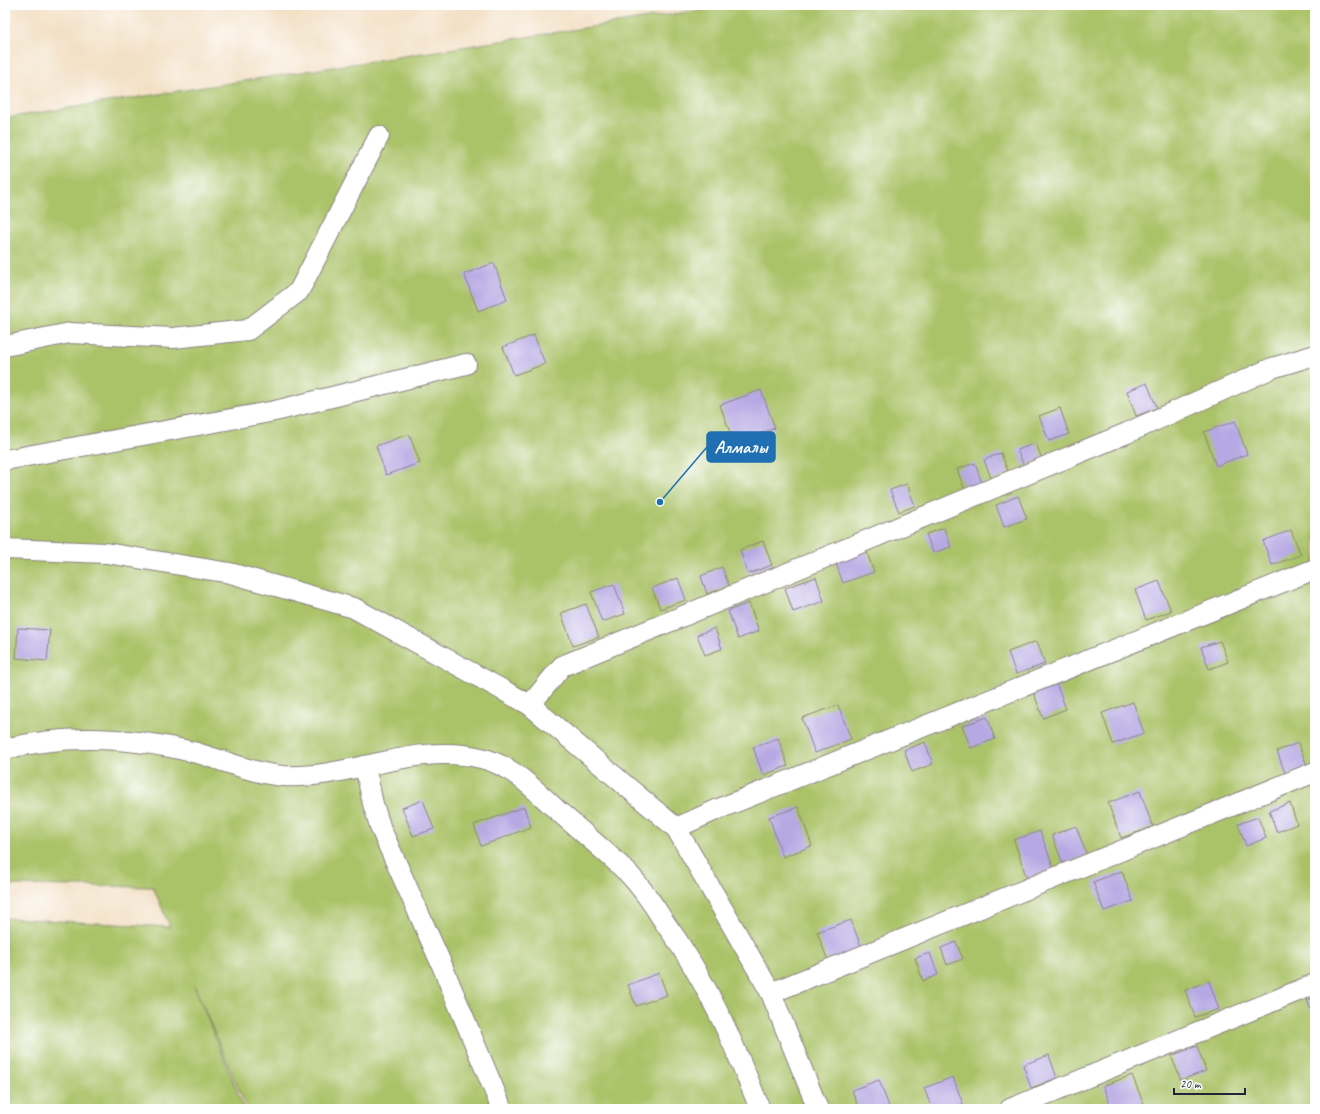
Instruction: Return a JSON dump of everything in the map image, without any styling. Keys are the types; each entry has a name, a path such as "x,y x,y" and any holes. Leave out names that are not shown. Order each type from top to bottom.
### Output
{"street":[{"path":"5,346 70,333 172,338 248,330 299,292 379,136"},
{"path":"530,704 562,666 1127,433 1272,368 1315,355"},
{"path":"5,460 275,411 466,364"},
{"path":"5,549 106,553 230,573 354,608 530,704 676,828 771,993 818,1109"},
{"path":"676,828 716,810 1315,569"},
{"path":"5,749 59,739 96,738 132,741 169,747 262,772 284,776 325,773 428,754 482,758 506,768 532,787 629,874 658,912 696,968 736,1051 760,1109"},
{"path":"364,766 373,804 381,829 441,963 502,1109"},
{"path":"771,993 1315,772"},
{"path":"1010,1109 1315,984"}],"green space":[{"path":"732,5 1315,5 1315,1109 247,1109 194,985 244,1109 5,1109 5,918 170,927 153,887 5,885 5,118"}],"building":[{"path":"494,263 507,300 478,311 464,274"},
{"path":"534,335 545,364 514,375 503,347"},
{"path":"1147,383 1157,408 1136,416 1127,391"},
{"path":"761,390 775,428 734,443 720,405"},
{"path":"1060,408 1069,434 1049,441 1039,416"},
{"path":"1235,421 1247,454 1216,466 1204,432"},
{"path":"409,434 420,463 386,475 376,446"},
{"path":"1036,443 1042,459 1024,466 1017,450"},
{"path":"1001,453 1009,474 992,481 984,460"},
{"path":"975,463 982,484 965,490 957,469"},
{"path":"907,484 915,506 899,512 890,490"},
{"path":"1018,496 1027,519 1004,527 996,505"},
{"path":"944,528 951,547 933,553 926,534"},
{"path":"1291,530 1301,555 1272,565 1263,541"},
{"path":"763,541 772,565 748,574 740,550"},
{"path":"866,550 874,572 843,583 835,561"},
{"path":"722,567 729,586 707,594 701,576"},
{"path":"816,577 824,601 793,612 785,588"},
{"path":"678,578 686,600 660,609 652,588"},
{"path":"1159,581 1171,611 1146,620 1135,590"},
{"path":"614,584 625,614 602,622 591,592"},
{"path":"749,603 759,631 738,639 728,611"},
{"path":"586,604 599,637 573,646 561,613"},
{"path":"18,628 50,630 47,661 16,658"},
{"path":"715,628 722,649 705,655 697,635"},
{"path":"1037,641 1045,664 1016,674 1008,652"},
{"path":"1220,641 1228,662 1209,669 1201,647"},
{"path":"1056,683 1066,709 1043,718 1033,691"},
{"path":"1133,702 1144,733 1113,744 1102,713"},
{"path":"838,705 851,739 815,753 802,718"},
{"path":"987,717 995,739 971,748 962,726"},
{"path":"778,738 788,766 763,775 753,747"},
{"path":"925,742 933,764 912,772 904,750"},
{"path":"1298,743 1308,768 1286,776 1277,751"},
{"path":"1140,791 1153,827 1121,838 1108,803"},
{"path":"423,800 434,829 413,836 402,808"},
{"path":"1290,803 1297,824 1277,832 1269,811"},
{"path":"524,807 531,827 481,846 474,825"},
{"path":"798,807 812,846 783,857 769,817"},
{"path":"1258,817 1266,838 1246,846 1238,824"},
{"path":"1076,826 1087,856 1063,864 1052,835"},
{"path":"1040,831 1054,869 1027,879 1014,840"},
{"path":"1122,871 1133,901 1104,911 1093,882"},
{"path":"851,920 862,949 828,961 817,932"},
{"path":"956,942 963,959 947,965 941,948"},
{"path":"930,953 938,975 923,981 915,958"},
{"path":"659,973 667,995 636,1006 628,985"},
{"path":"1209,981 1219,1009 1195,1017 1185,990"},
{"path":"1315,998 1315,1021 1307,1000"},
{"path":"1197,1046 1206,1071 1181,1080 1171,1056"},
{"path":"1049,1055 1057,1078 1031,1088 1023,1065"},
{"path":"1132,1075 1144,1105 1134,1109 1112,1109 1103,1086"},
{"path":"953,1077 965,1109 932,1109 924,1088"},
{"path":"879,1080 890,1109 859,1109 852,1090"}],"place":[{"name":"Алмалы","path":"660,502"}]}
